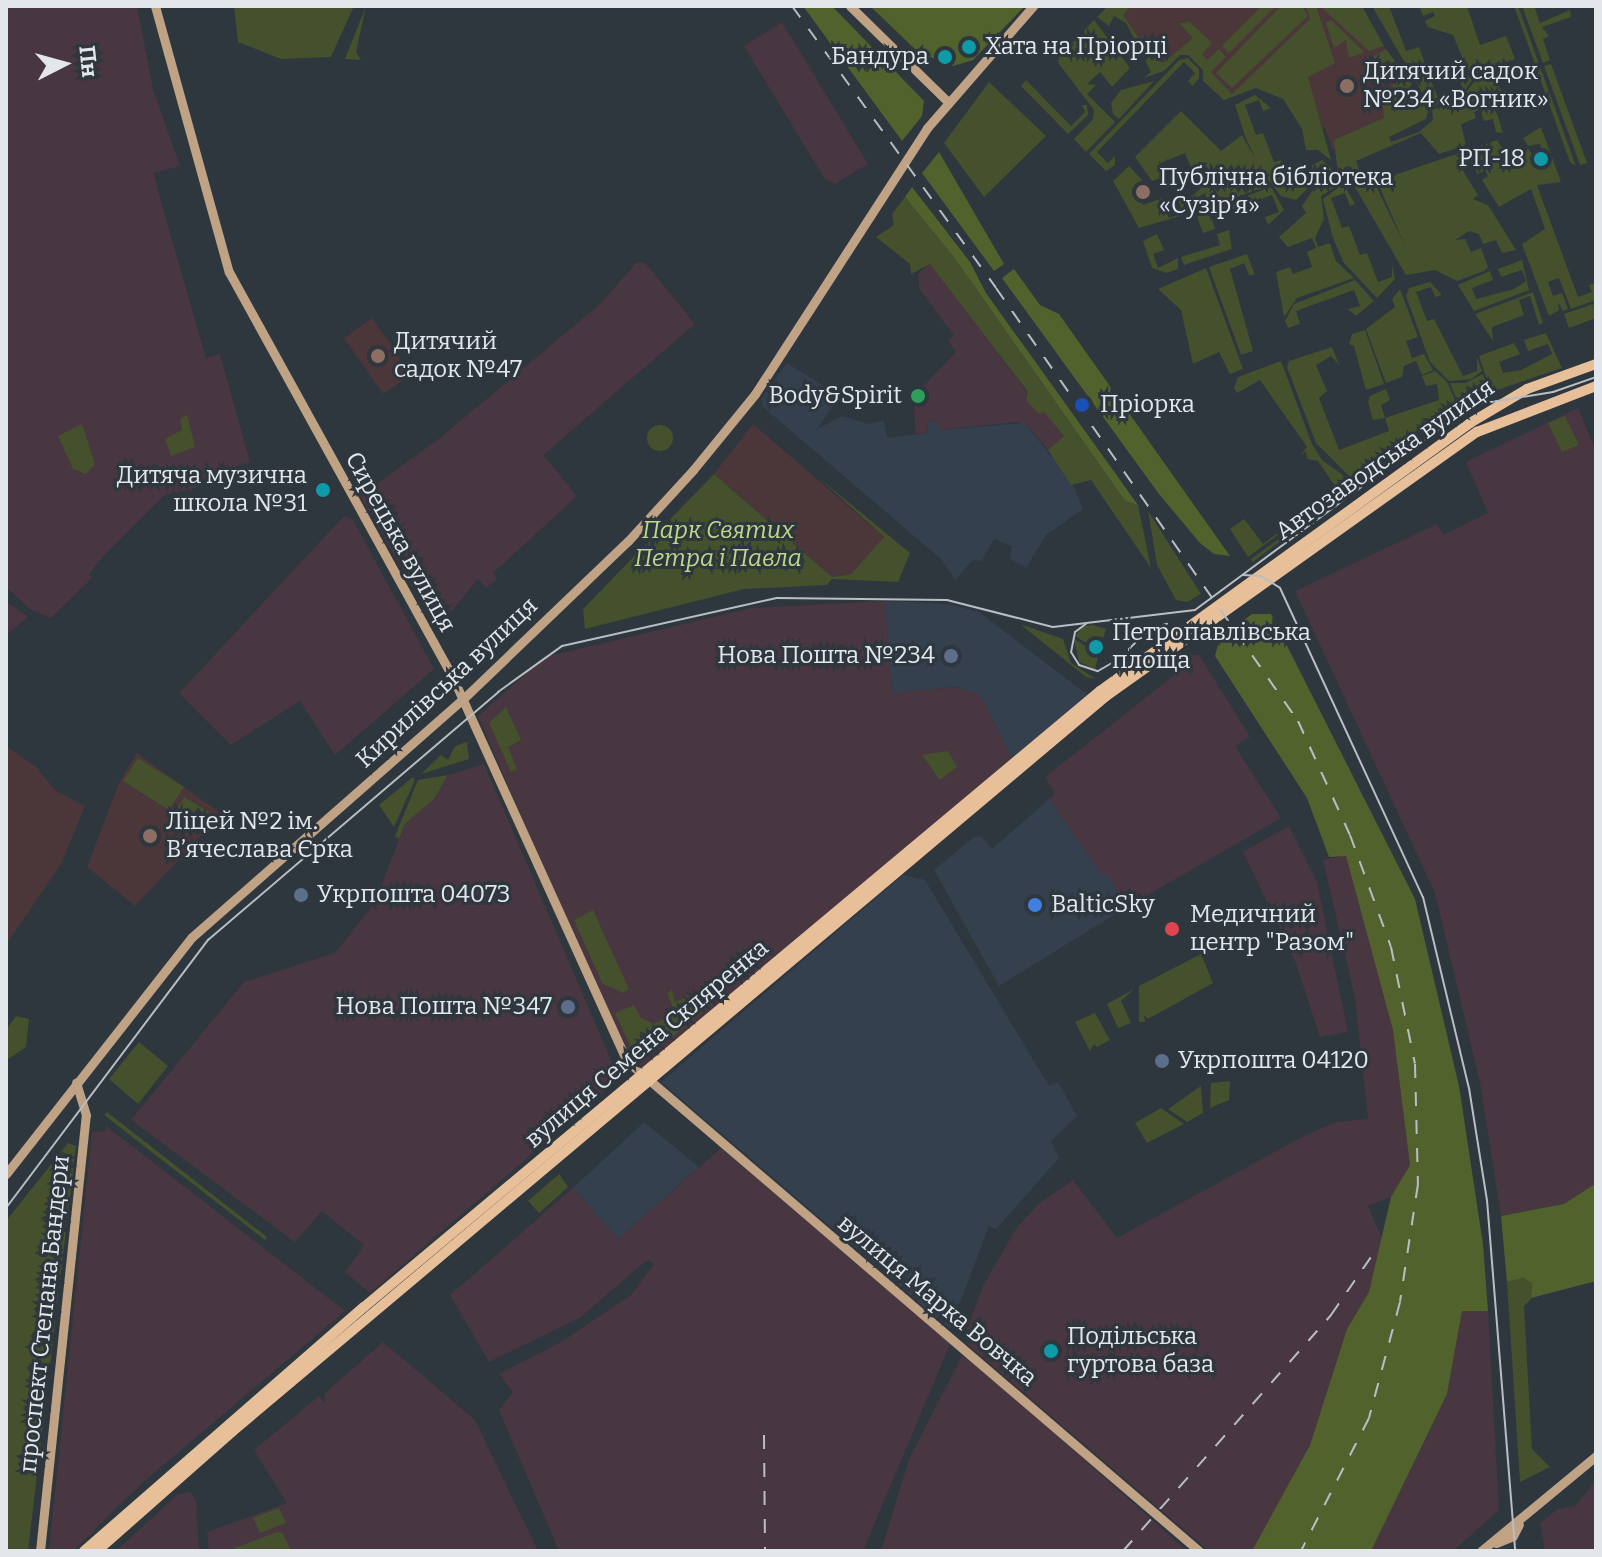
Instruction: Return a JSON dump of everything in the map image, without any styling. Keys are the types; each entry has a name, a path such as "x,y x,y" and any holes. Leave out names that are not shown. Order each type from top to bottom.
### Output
{"main road":[{"name":"Сирецька вулиця","path":"155,6 229,272 463,699 618,1044 644,1079"},
{"path":"850,6 948,102"},
{"name":"Кирилівська вулиця","path":"6,1174 174,956 213,916 463,699 628,541 693,470 755,394 883,194 948,102 1033,6"},
{"name":"Автозаводська вулиця","path":"1251,584 1507,400 1596,364"},
{"name":"Автозаводська вулиця","path":"1251,584 1477,432 1596,386"},
{"name":"вулиця Семена Скляренка","path":"97,1551 957,806 1251,584"},
{"name":"вулиця Семена Скляренка","path":"84,1551 644,1079"},
{"name":"вулиця Марка Вовчка","path":"644,1079 1199,1551"},
{"name":"проспект Степана Бандери","path":"40,1551 86,1115 76,1082"},
{"path":"1483,1550 1519,1524 1596,1456"}],"shaded area":[{"path":"6,6 137,6 153,89 180,166 154,173 159,195 206,358 220,354 250,462 193,489 165,495 105,554 89,574 92,578 51,618 30,609 6,587"},
{"path":"1357,6 1423,105 1338,151 1333,150 1325,129 1263,66 1232,94 1185,45 1162,63 1150,55 1115,7"},
{"path":"782,22 868,164 835,184 824,178 744,46"},
{"path":"637,262 646,264 695,324 543,455 577,496 493,573 497,579 486,588 478,579 449,614 433,623 360,496 440,438 600,304"},
{"path":"930,263 1028,393 1025,399 1044,411 1064,437 1048,450 1028,426 1016,422 939,430 937,420 927,422 928,433 916,434 913,397 956,352 948,341 954,336 919,288 918,274"},
{"name":"Дитячий садок №47","path":"372,318 412,374 383,394 344,338"},
{"path":"787,363 840,396 816,430 842,416 869,424 884,420 887,438 928,433 927,422 937,420 940,430 1025,423 1073,484 1083,509 1046,535 1026,568 1010,559 1012,546 994,539 981,561 973,560 955,580 942,560 763,407 761,399"},
{"path":"1578,408 1596,451 1596,1185 1564,1204 1501,1216 1480,1083 1435,893 1295,591 1437,524 1443,535 1488,513 1466,462"},
{"path":"753,424 884,537 851,574 832,577 714,474"},
{"path":"344,516 353,520 434,669 335,755 300,701 231,745 179,693"},
{"path":"6,601 28,617 6,635"},
{"path":"885,601 948,604 979,612 1088,695 1012,758 980,695 957,687 892,693"},
{"path":"885,601 892,693 957,687 980,695 1012,758 640,1073 610,1022 478,716 545,657 751,608"},
{"path":"1185,655 1199,655 1250,737 1235,746 1281,818 1127,907 1109,877 1101,873 1049,799 1055,794 1045,777 1191,662"},
{"path":"6,746 36,767 56,791 85,806 61,864 6,945"},
{"name":"Ліцей №2 ім. В’ячеслава Єрка","path":"137,753 222,814 135,906 87,867 119,783"},
{"path":"484,764 619,1079 370,1293 345,1272 364,1245 322,1211 295,1242 131,1120 244,982 335,953 374,904 405,824 434,799 448,775"},
{"path":"1049,799 1101,873 1109,876 1127,907 999,986 934,870 973,838 981,836 992,849"},
{"path":"1289,826 1317,882 1348,1032 1320,1037 1295,961 1243,852"},
{"path":"1346,855 1394,1030 1410,1165 1391,1197 1368,1206 1383,1241 1369,1292 1347,1329 1310,1445 1252,1551 1209,1551 967,1344 967,1329 983,1286 1017,1227 1041,1202 1073,1180 1117,1238 1302,1137 1335,1122 1368,1119 1355,998 1323,860"},
{"path":"903,875 925,880 1049,1086 1058,1082 1077,1116 1051,1141 1059,1158 996,1229 989,1226 950,1329 661,1082"},
{"path":"644,1122 699,1167 618,1239 573,1188"},
{"path":"106,1126 345,1311 141,1484 73,1551 49,1551 92,1132 106,1131"},
{"path":"721,1148 951,1342 863,1551 559,1551 499,1410 513,1392 499,1374 563,1341 631,1295 654,1264 649,1260 637,1268 581,1317 489,1362 450,1295 573,1188 618,1239"},
{"path":"1462,1310 1488,1311 1499,1510 1453,1551 1371,1551 1447,1394"},
{"path":"383,1342 475,1420 538,1551 209,1551 207,1532 287,1503 254,1450 319,1396 325,1403 325,1393"},
{"path":"963,1354 1187,1551 881,1551 909,1459"},
{"path":"1596,1480 1596,1551 1545,1551 1540,1523 1558,1509 1575,1506"},
{"path":"190,1492 196,1501 199,1551 116,1551 178,1494"}],"green space":[{"path":"234,6 354,6 331,57 281,59 238,42"},
{"path":"366,6 356,52 361,60 345,59"},
{"path":"803,6 832,6 924,101 922,116 902,141"},
{"path":"870,6 1025,6 973,60 953,66 918,52"},
{"path":"1108,6 1131,6 1123,15 1150,55 1163,63 1193,38 1179,23 1190,22 1212,43 1202,54 1207,60 1219,49 1226,57 1211,72 1232,94 1310,19 1306,6 1316,6 1335,63 1308,77 1331,160 1318,150 1306,150 1302,129 1283,99 1256,88 1224,100 1203,81 1203,70 1188,55 1180,55 1164,71 1143,78 1151,72 1126,23 1114,16 1109,26 1097,17"},
{"path":"1262,6 1276,6 1229,53 1222,46"},
{"path":"1281,6 1302,6 1308,16 1232,88 1216,73"},
{"path":"1320,6 1362,6 1384,46 1369,51"},
{"path":"1372,6 1389,6 1406,51 1419,47 1440,104 1431,108"},
{"path":"1419,6 1467,6 1480,45 1506,36 1515,59 1476,74 1464,92 1460,82 1470,77 1453,35 1428,27 1425,21 1435,16 1433,12 1423,16"},
{"path":"1514,6 1518,6 1576,166 1570,162"},
{"path":"1522,6 1534,6 1540,23 1570,10 1571,17 1542,27 1549,36 1543,39 1550,60 1543,63"},
{"path":"1094,20 1130,68 1112,87 1100,72 1087,84 1096,85 1087,94 1115,122 1086,152 1074,139 1093,119 1094,110 1056,60"},
{"path":"1331,20 1363,53 1349,58 1346,40 1334,48 1326,23"},
{"path":"1386,49 1404,73 1397,68 1380,72 1383,82 1377,84 1367,60"},
{"path":"1188,58 1199,69 1199,78 1193,86 1188,81 1195,73 1184,62 1097,152 1108,163 1115,156 1115,165 1106,171 1089,154 1179,60"},
{"path":"1517,63 1521,71 1494,75 1507,105 1498,109 1492,97 1503,133 1496,132 1493,119 1484,121 1480,110 1474,112 1476,118 1461,124 1466,145 1439,154 1421,133 1356,161 1364,184 1374,182 1405,246 1377,181 1497,140 1510,161 1522,159 1528,148 1540,166 1545,163 1540,144 1528,146 1523,138 1541,127 1561,182 1537,185 1578,297 1592,292 1589,285 1596,283 1596,300 1571,309 1559,278 1548,282 1553,296 1562,293 1568,309 1563,311 1558,302 1559,310 1549,316 1522,244 1545,229 1531,189 1499,207 1482,180 1488,176 1485,171 1478,174 1470,161 1460,166 1478,195 1473,199 1488,205 1516,250 1502,253 1496,240 1483,244 1479,234 1469,231 1455,240 1465,239 1471,252 1481,248 1488,267 1457,281 1435,270 1406,275 1345,170 1337,167 1334,140 1384,118 1381,88 1390,98 1396,95 1392,84 1408,78 1428,112 1426,119 1389,137 1391,142 1419,132 1433,120 1432,110 1460,99 1479,76"},
{"path":"1551,64 1587,163 1580,165 1544,66"},
{"path":"1026,80 1071,126 1085,112 1082,105 1087,105 1088,115 1068,134 1021,86"},
{"path":"1154,81 1119,119 1113,114 1111,103 1121,90"},
{"path":"989,82 1046,136 984,197 944,143"},
{"path":"1255,95 1271,108 1263,111 1259,100 1245,105 1256,135 1263,133 1274,162 1281,160 1292,189 1306,184 1303,175 1307,175 1307,189 1296,200 1281,196 1261,171 1245,136 1235,105"},
{"path":"1181,111 1221,151 1242,135 1270,185 1221,203 1211,181 1224,174 1221,168 1202,173 1191,167 1185,153 1161,163 1166,176 1152,181 1135,157"},
{"path":"939,152 1004,264 994,271 922,173"},
{"path":"1322,160 1333,170 1335,187 1321,196 1324,219 1315,238 1318,247 1330,243 1336,261 1354,278 1297,298 1284,317 1276,272 1290,267 1293,274 1312,267 1307,252 1316,248 1312,238 1288,247 1279,237 1306,213 1302,206 1315,187 1312,165"},
{"path":"1129,166 1145,183 1139,186 1143,205 1162,198 1169,218 1183,213 1172,183 1176,181 1187,214 1139,228 1113,181"},
{"path":"1209,181 1219,206 1271,187 1284,210 1268,225 1265,217 1279,212 1272,195 1211,217 1215,229 1203,233 1197,217 1211,210 1205,194 1197,197 1195,210 1191,197"},
{"path":"912,187 970,262 986,293 1138,505 1125,501 956,260 905,197"},
{"path":"1339,187 1346,188 1355,204 1350,206 1345,193 1331,198 1342,228 1349,226 1360,255 1367,253 1378,282 1392,277 1392,265 1395,279 1377,298 1344,263 1333,238 1323,199"},
{"path":"905,197 956,260 1125,501 1138,505 1151,568 1091,480 1071,485 1048,450 1064,436 1044,412 1039,414 1026,400 1028,392 930,264 911,274 910,264 876,237 894,225 892,214"},
{"path":"1229,230 1232,249 1184,265 1181,257 1220,245 1217,234"},
{"path":"1157,234 1164,250 1153,254 1158,268 1178,258 1178,269 1167,273 1152,268 1143,241"},
{"path":"1247,254 1255,275 1249,275 1244,263 1230,269 1253,351 1241,355 1209,267"},
{"path":"1522,260 1529,290 1474,311 1458,285 1490,271 1493,280 1472,288 1476,299 1514,289 1526,281 1522,270 1501,277 1498,269"},
{"path":"1206,268 1243,369 1230,374 1219,352 1193,364 1181,310 1158,289"},
{"path":"1014,269 1040,305 1059,314 1230,556 1214,554 1200,543 1159,494 1002,278"},
{"path":"1355,280 1374,301 1356,316 1348,309 1360,306 1354,290 1296,311 1300,324 1288,328 1285,321 1294,304"},
{"path":"1430,282 1442,295 1435,297 1431,287 1416,292 1427,321 1434,319 1463,376 1477,371 1477,357 1482,371 1471,379 1449,381 1430,362 1406,296 1409,288"},
{"path":"1400,289 1418,337 1406,341 1412,358 1424,354 1433,370 1422,375 1416,361 1404,366 1402,377 1386,383 1366,329 1395,307 1392,299"},
{"path":"1533,292 1543,323 1539,325 1530,296 1519,300 1524,315 1492,327 1493,341 1475,314"},
{"path":"1593,304 1596,318 1569,328 1564,314"},
{"path":"1365,330 1384,384 1366,390 1354,346 1349,344 1352,334"},
{"path":"1546,333 1562,368 1491,392 1479,356 1514,343 1520,354 1499,362 1503,373 1521,370 1552,354 1548,344 1528,351 1524,340"},
{"path":"1332,347 1339,365 1331,356 1316,365 1327,391 1319,398 1339,450 1389,431 1385,418 1439,400 1437,384 1426,386 1422,376 1435,371 1447,382 1457,404 1358,470 1360,475 1353,480 1316,443 1287,367 1289,361"},
{"path":"1281,361 1312,444 1322,460 1351,481 1248,557 1230,529 1244,519 1263,544 1337,489 1318,461 1307,459 1306,451 1300,456 1307,447 1260,380 1237,393 1234,388 1238,377"},
{"path":"1483,374 1489,392 1458,403 1450,383 1465,383"},
{"path":"1386,389 1390,400 1381,405 1385,418 1373,420 1368,402 1370,396"},
{"path":"187,415 195,447 171,456 165,439 182,430 180,419"},
{"path":"1565,416 1579,445 1562,452 1548,423"},
{"path":"82,424 95,464 86,474 73,469 58,436"},
{"path":"660,425 669,429 673,438 669,447 660,451 651,447 647,438 651,429"},
{"name":"Парк Святих Петра і Павла","path":"714,474 832,577 851,574 884,537 819,478 910,553 898,582 832,579 827,585 744,589 585,629 583,609"},
{"path":"1359,481 1253,562 1251,559"},
{"path":"1148,511 1201,594 1187,602 1176,600 1157,565"},
{"path":"1252,614 1271,614 1415,899 1459,1086 1483,1244 1488,1311 1462,1311 1447,1394 1371,1551 1252,1551 1310,1445 1347,1329 1369,1292 1391,1197 1410,1165 1393,1030 1346,856 1329,857 1307,798 1215,656 1220,637"},
{"path":"1020,624 1063,639 1071,663 1096,679 1086,677"},
{"path":"1083,626 1106,629 1099,651 1075,636"},
{"path":"1074,639 1099,654 1095,669 1079,662"},
{"path":"506,707 521,740 508,747 517,769 511,772 489,723"},
{"path":"467,742 469,759 421,774 441,755 448,760 455,746"},
{"path":"948,751 957,767 940,780 922,755"},
{"path":"138,758 184,787 169,810 123,781"},
{"path":"448,775 434,799 405,824 399,839 395,836 418,780"},
{"path":"413,777 415,780 394,827 379,805"},
{"path":"184,797 209,812 201,825 176,811"},
{"path":"593,910 629,989 623,993 602,983 574,920"},
{"path":"1201,954 1213,983 1148,1019 1144,1015 1145,1022 1139,1022 1139,986"},
{"path":"707,988 713,1003 652,1054 633,1052 615,1013 634,1005 641,1018 654,1024 675,1013 667,993 672,990 675,1002"},
{"path":"1134,989 1121,1001 1131,1023 1118,1028 1107,1004"},
{"path":"1095,1013 1110,1040 1097,1047 1094,1044 1090,1051 1075,1022"},
{"path":"16,1016 29,1019 26,1047 7,1060 6,1030"},
{"path":"139,1042 168,1066 138,1104 109,1079"},
{"path":"1230,1081 1229,1100 1210,1108 1211,1083"},
{"path":"1201,1086 1203,1113 1187,1122 1168,1109"},
{"path":"1161,1108 1184,1124 1147,1143 1135,1123"},
{"path":"107,1112 267,1237 265,1240 104,1115"},
{"path":"68,1143 76,1146 28,1551 6,1551 6,1221"},
{"path":"559,1174 568,1187 539,1213 528,1201"},
{"path":"1595,1184 1596,1281 1531,1298 1532,1283 1523,1278 1507,1282 1501,1216 1564,1204"},
{"path":"1523,1278 1532,1283 1531,1299 1524,1306 1532,1449 1550,1467 1520,1482 1507,1282"},
{"path":"279,1508 286,1523 260,1533 253,1518"},
{"path":"277,1532 283,1533 291,1551 227,1551"}],"tram line":[{"path":"6,1208 208,940 498,692 562,646 777,598 947,600 1053,627 1195,610 1460,414 1485,403 1553,392 1596,377"},
{"path":"1243,575 1261,576 1280,588 1423,897 1469,1088 1487,1200 1515,1551"},
{"path":"1087,623 1075,632 1071,652 1079,665 1098,671 1119,659 1148,630 1167,624"}],"railway":[{"path":"792,6 996,288 1298,721 1350,835 1391,947 1415,1064 1418,1184 1400,1302 1369,1418 1301,1551"},
{"path":"1123,1551 1331,1315 1371,1257"},
{"path":"764,1435 765,1551"}],"place":[{"name":"Хата на Пріорці","path":"969,47"},
{"name":"Бандура","path":"945,57"},
{"name":"Дитячий садок №234 «Вогник»","path":"1347,86"},
{"name":"РП-18","path":"1541,159"},
{"name":"Публічна бібліотека «Сузір’я»","path":"1143,192"},
{"name":"Дитячий садок №47","path":"378,356"},
{"name":"Body&Spirit","path":"918,396"},
{"name":"Пріорка","path":"1082,405"},
{"name":"Дитяча музична школа №31","path":"323,490"},
{"name":"Петропавлівська площа","path":"1096,647"},
{"name":"Нова Пошта №234","path":"951,656"},
{"name":"Ліцей №2 ім. В’ячеслава Єрка","path":"150,836"},
{"name":"Укрпошта 04073","path":"301,895"},
{"name":"BalticSky","path":"1035,905"},
{"name":"Медичний центр \"Разом\"","path":"1172,929"},
{"name":"Нова Пошта №347","path":"568,1007"},
{"name":"Укрпошта 04120","path":"1162,1061"},
{"name":"Подільська гуртова база","path":"1051,1351"}]}
